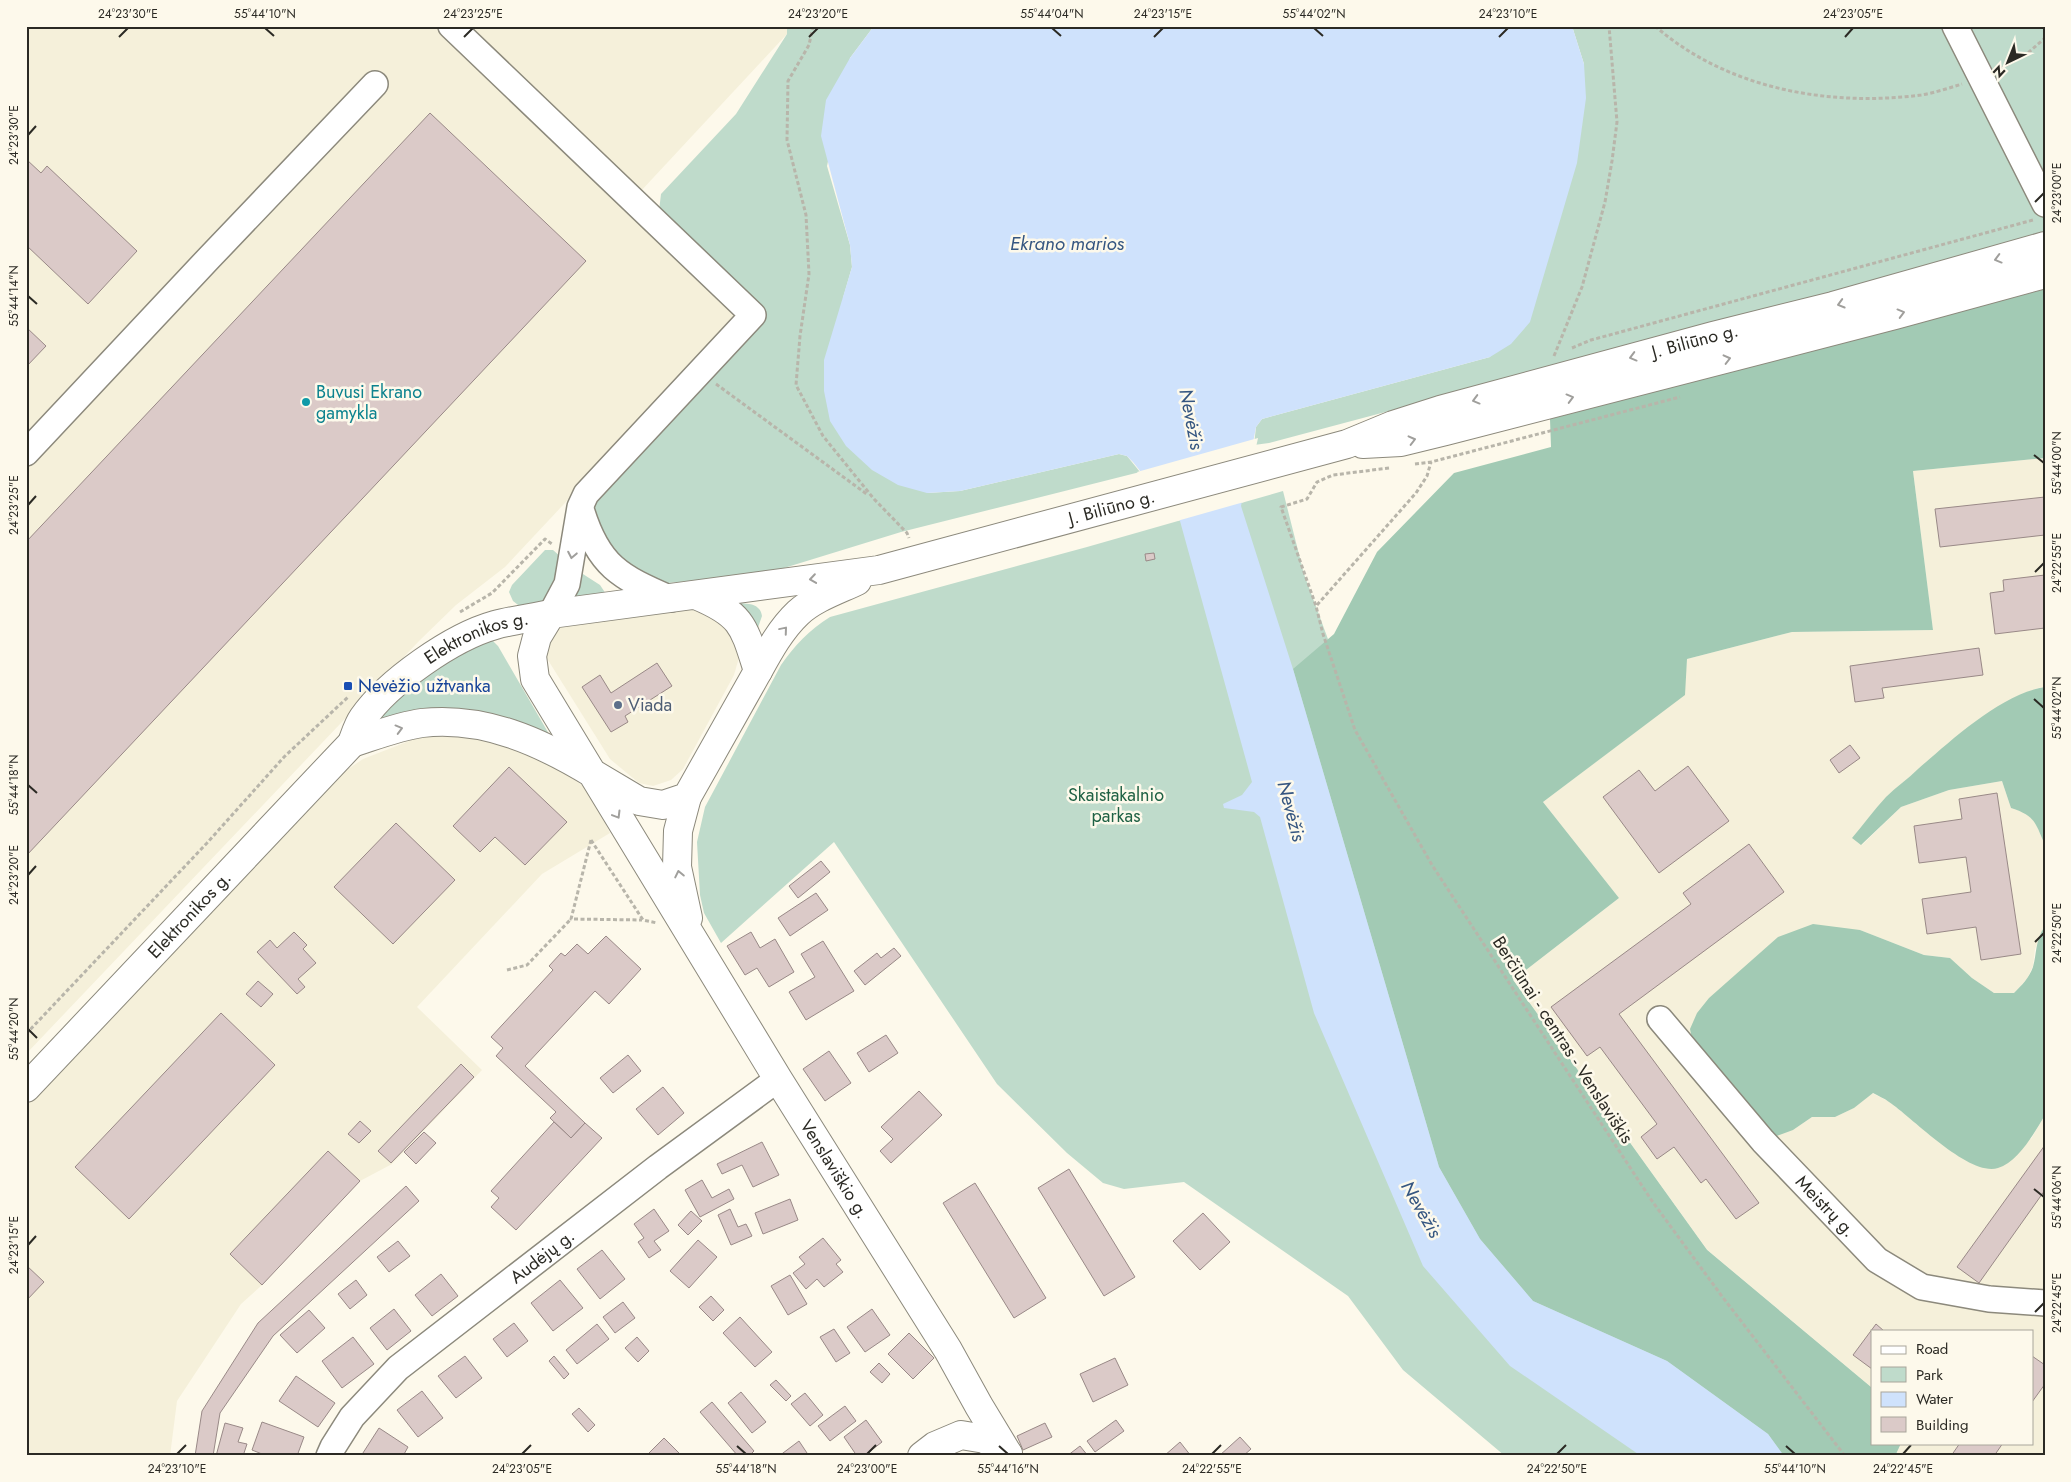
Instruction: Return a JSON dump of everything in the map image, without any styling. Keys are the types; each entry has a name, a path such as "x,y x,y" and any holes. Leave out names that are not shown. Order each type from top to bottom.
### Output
{"main road":[{"name":"J. Biliūno g.","path":"671,600 878,570 919,560 1346,444 1393,424 1440,410 1713,336 1833,306 2045,246"},
{"name":"J. Biliūno g.","path":"1346,444 1401,442 1895,315 2045,274"},
{"name":"J. Biliūno g.","path":"687,798 774,643 799,612 825,596 878,570"},
{"path":"698,596 717,604 732,614 743,628 758,671"},
{"name":"Elektronikos g.","path":"26,1088 352,742 362,719 391,687 416,667 456,642 494,626 551,614 671,600"},
{"name":"Venslaviškio g.","path":"551,614 537,637 532,656 535,679 778,1079 948,1350 1009,1455"},
{"path":"352,742 420,724 445,722 477,725 519,735 560,753 639,801 663,805 687,798"},
{"name":"Venslaviškio g.","path":"687,798 678,831 677,866 693,939"},
{"path":"961,1435 968,1423 975,1398"},
{"path":"922,1455 935,1446 961,1435 984,1439 1009,1455"}],"street":[{"path":"451,26 753,315 586,494 580,506 567,584 551,614"},
{"path":"1955,26 2045,204"},
{"path":"26,453 202,264 375,84"},
{"path":"580,506 588,534 601,555 630,581 671,600"},
{"name":"Meistrų g.","path":"1660,1019 1770,1148 1877,1260 1922,1287 1988,1299 2045,1303"},
{"name":"Audėjų g.","path":"329,1456 333,1446 352,1417 398,1368 658,1167 778,1079"}],"path":[{"path":"813,26 810,44 788,81 787,140 806,215 809,274 800,336 796,385 823,436 874,499 907,533 919,560"},
{"path":"1553,356 1584,277 1605,202 1617,122 1610,26"},
{"path":"1655,26 1707,61 1746,79 1790,91 1834,97 1922,95 1982,78 2012,64 2045,38"},
{"path":"700,372 874,499"},
{"path":"1316,606 1416,493 1427,476 1431,462 1411,465"},
{"name":"Berčiūnai - centras - Venslaviškis","path":"1392,468 1333,475 1317,482 1307,499 1281,508 1316,606 1323,634 1355,730 1432,865 1652,1201 1721,1296 1845,1456"},
{"path":"507,970 527,965 571,919 592,840"},
{"path":"571,919 643,920"}],"shaded area":[{"path":"26,26 787,26 787,34 627,206 739,317 505,567 456,605 419,641 26,1054"},
{"path":"2045,458 2045,687 2012,699 1982,717 1944,747 1887,797 1862,845 1901,807 1949,790 2002,781 2011,808 2026,813 2035,822 2045,845 2045,926 2035,949 2033,966 2027,979 2014,993 1994,993 1972,978 1950,958 1924,955 1860,930 1793,1130 1812,1117 1835,1117 1854,1108 1872,1093 1888,1101 1911,1119 2031,1139 2045,1115 2045,1456 1895,1456 1901,1444 2034,1444 2034,1330 1871,1330 1871,1387 1707,1250 1513,980 1619,898 1543,802 1684,695 1687,659 1792,632 1933,630 1913,471"},
{"path":"701,606 725,618 740,654 734,675 683,769 671,780 653,786 639,783 610,759 548,660 544,650 557,629 569,623"},
{"path":"422,736 474,737 508,745 558,768 583,786 592,797 610,833 542,874 417,1007 482,1070 392,1164 360,1181 262,1285 241,1304 177,1401 170,1456 26,1456 26,1104 332,780 363,759"}],"green space":[{"path":"787,26 874,26 850,58 827,166 850,245 852,267 843,298 927,493 960,491 1119,454 1127,456 1140,472 901,532 784,568 732,577 668,583 651,581 611,556 594,523 595,499 766,314 659,211 661,194 736,114 787,34"},
{"path":"1572,26 2045,26 2045,235 1269,443 1254,445 1256,427 1262,419 1490,357 1584,64"},
{"path":"2045,289 2045,458 1913,471 1933,630 1792,632 1687,659 1685,695 1543,802 1619,898 1513,980 1707,1250 1871,1387 1871,1444 1901,1444 1895,1456 1784,1456 1768,1434 1667,1361 1533,1301 1480,1239 1439,1167 1293,669 1334,634 1377,552 1454,473 1551,447 1550,419"},
{"name":"Skaistakalnio parkas","path":"1283,491 1304,574 1332,650 1513,980 1707,1250 1871,1387 1871,1444 1901,1444 1895,1456 1505,1456 1403,1370 1348,1296 1184,1182 1124,1189 1103,1183 1067,1153 997,1084 834,842 721,943 704,913 700,895 697,842 705,807 781,665 797,644 815,627 830,617"},
{"path":"545,550 553,550 572,567 600,585 606,594 522,608 513,601 509,592 512,585"},
{"path":"728,603 749,604 758,607 762,616 754,639"},
{"path":"489,640 498,646 549,734 489,713 451,709 370,729 399,696 452,658"},
{"path":"2045,687 2045,845 2034,821 2025,814 2011,808 2002,781 1949,790 1901,807 1861,845 1852,838 1886,797 1960,733 1994,708 2028,691"},
{"path":"1813,924 1860,930 1924,955 1950,958 1972,978 1994,993 2014,993 2025,981 2033,967 2038,941 2045,926 2045,1115 2025,1146 2012,1160 1998,1168 1986,1168 1972,1164 1942,1144 1887,1101 1873,1093 1854,1108 1835,1117 1812,1117 1793,1130 1771,1138 1694,1049 1690,1029 1697,1013 1709,998 1778,937"}],"water":[{"name":"Ekrano marios","path":"874,26 1572,26 1584,64 1586,98 1577,163 1530,322 1511,344 1490,357 1262,419 1256,427 1241,506 1293,669 1439,1167 1480,1239 1533,1301 1667,1361 1768,1434 1784,1456 1641,1456 1510,1366 1423,1266 1314,1013 1260,817 1254,812 1224,808 1223,804 1242,795 1252,782 1180,521 1133,462 1127,456 1119,454 960,491 927,493 898,485 872,470 846,446 830,421 824,391 824,360 852,267 850,245 821,136 826,100 850,58"}],"pier":[{"path":"1258,438 1244,502 1177,521 1137,472"}],"building":[{"name":"Buvusi Ekrano gamykla","path":"430,113 586,261 26,856 26,542"},
{"path":"26,159 41,173 47,166 137,251 88,304 26,245"},
{"path":"26,327 46,346 26,367"},
{"path":"2045,497 2045,535 1940,547 1935,509"},
{"path":"1154,553 1155,559 1146,561 1145,554"},
{"path":"2045,575 2045,628 1995,634 1990,593 2004,591 2003,580"},
{"path":"1979,648 1983,675 1882,688 1884,698 1855,702 1850,666"},
{"name":"Viada","path":"657,663 672,686 625,716 628,722 611,732 582,687 600,675 611,693"},
{"path":"1850,745 1860,758 1839,773 1830,760"},
{"path":"1688,766 1729,821 1659,873 1603,797 1639,770 1655,791"},
{"path":"509,767 567,822 525,865 495,837 480,852 453,826"},
{"path":"1997,793 2021,954 1981,960 1976,927 1927,934 1922,899 1971,892 1966,857 1919,863 1914,826 1962,819 1959,799"},
{"path":"396,823 455,880 393,944 334,887"},
{"path":"1749,844 1784,892 1619,1014 1759,1203 1736,1219 1706,1179 1701,1183 1674,1147 1657,1159 1641,1137 1657,1124 1600,1047 1587,1056 1551,1007 1691,904 1683,893"},
{"path":"821,861 830,872 798,898 789,886"},
{"path":"816,893 828,910 790,936 778,918"},
{"path":"294,932 307,945 303,949 316,963 298,979 305,987 297,994 257,952 270,940 277,948"},
{"path":"751,932 760,948 775,939 794,972 769,987 757,968 745,975 727,946"},
{"path":"606,936 641,969 609,1004 595,991 525,1066 585,1123 571,1138 550,1118 556,1112 496,1056 503,1048 491,1037 553,970 549,966 561,953 565,956 577,944 588,954"},
{"path":"823,941 854,991 806,1020 789,992 815,977 801,954"},
{"path":"894,948 901,956 865,985 854,971 877,953 881,958"},
{"path":"258,981 273,994 261,1007 246,994"},
{"path":"221,1013 275,1065 129,1219 75,1167"},
{"path":"886,1035 898,1053 869,1072 857,1053"},
{"path":"829,1051 851,1083 825,1101 803,1069"},
{"path":"628,1055 641,1071 613,1093 600,1078"},
{"path":"461,1064 474,1077 391,1163 378,1151"},
{"path":"663,1087 684,1113 658,1135 636,1109"},
{"path":"919,1091 942,1115 891,1163 880,1151 893,1139 881,1127"},
{"path":"360,1121 371,1131 359,1143 348,1134"},
{"path":"554,1122 571,1138 585,1123 602,1138 516,1230 491,1207 499,1198 491,1191"},
{"path":"424,1132 436,1143 416,1164 404,1152"},
{"path":"762,1142 779,1175 753,1187 742,1165 722,1174 717,1164"},
{"path":"2045,1145 2045,1190 1979,1283 1957,1267"},
{"path":"328,1151 360,1181 262,1285 230,1254"},
{"path":"1069,1169 1135,1277 1104,1296 1038,1188"},
{"path":"702,1180 712,1198 729,1189 734,1199 700,1217 685,1190"},
{"path":"975,1183 1046,1298 1014,1318 943,1203"},
{"path":"406,1186 419,1201 273,1336 220,1413 213,1456 195,1456 202,1411 258,1323"},
{"path":"790,1199 798,1220 763,1234 755,1213"},
{"path":"654,1209 669,1231 654,1241 661,1250 649,1258 638,1242 644,1238 634,1224"},
{"path":"730,1209 738,1227 746,1224 752,1236 731,1245 718,1215"},
{"path":"691,1211 702,1221 688,1235 678,1225"},
{"path":"1203,1213 1230,1242 1200,1270 1173,1241"},
{"path":"823,1238 841,1260 836,1264 843,1272 824,1287 817,1279 806,1289 793,1273 805,1264 799,1257"},
{"path":"698,1240 717,1257 689,1288 670,1271"},
{"path":"398,1241 410,1256 389,1272 377,1257"},
{"path":"602,1250 625,1279 600,1299 577,1269"},
{"path":"26,1265 44,1282 26,1301"},
{"path":"441,1274 458,1296 432,1316 415,1295"},
{"path":"790,1275 807,1304 788,1315 771,1286"},
{"path":"356,1280 367,1295 350,1309 338,1294"},
{"path":"560,1280 583,1308 553,1331 531,1303"},
{"path":"711,1296 724,1310 713,1321 699,1307"},
{"path":"623,1302 635,1318 615,1333 603,1317"},
{"path":"394,1309 411,1331 387,1350 370,1328"},
{"path":"872,1309 890,1335 865,1352 847,1327"},
{"path":"309,1310 325,1328 297,1353 280,1335"},
{"path":"740,1317 772,1352 755,1367 723,1333"},
{"path":"514,1323 528,1341 507,1357 493,1339"},
{"path":"597,1324 609,1339 577,1364 566,1350"},
{"path":"1876,1324 1883,1330 1872,1330"},
{"path":"834,1329 850,1353 836,1362 820,1337"},
{"path":"1871,1331 1871,1368 1853,1355"},
{"path":"909,1333 934,1358 913,1379 888,1354"},
{"path":"353,1337 374,1364 342,1388 322,1361"},
{"path":"637,1337 649,1351 638,1362 625,1348"},
{"path":"465,1356 482,1378 456,1398 438,1376"},
{"path":"554,1356 569,1374 564,1379 549,1361"},
{"path":"2034,1357 2045,1365 2045,1384 2034,1399"},
{"path":"1115,1358 1128,1385 1093,1402 1080,1374"},
{"path":"879,1363 890,1374 882,1383 870,1372"},
{"path":"296,1376 335,1403 318,1427 279,1401"},
{"path":"776,1380 791,1396 786,1401 770,1385"},
{"path":"422,1391 443,1418 418,1437 397,1410"},
{"path":"741,1392 766,1422 752,1433 728,1403"},
{"path":"805,1393 823,1415 810,1426 791,1404"},
{"path":"712,1402 754,1451 749,1456 738,1456 700,1412"},
{"path":"845,1406 856,1421 830,1441 818,1426"},
{"path":"579,1408 595,1425 588,1432 572,1414"},
{"path":"866,1420 882,1442 864,1456 857,1456 844,1437"},
{"path":"1116,1420 1124,1431 1095,1452 1087,1441"},
{"path":"262,1422 304,1437 297,1456 267,1456 252,1450"},
{"path":"225,1423 243,1428 238,1442 247,1444 243,1456 216,1456"},
{"path":"1045,1423 1052,1437 1023,1450 1017,1436"},
{"path":"379,1428 408,1447 403,1456 361,1456"},
{"path":"1240,1437 1251,1449 1243,1456 1219,1456"},
{"path":"664,1438 682,1456 651,1456 649,1453"},
{"path":"799,1441 809,1456 779,1456"},
{"path":"1180,1442 1191,1456 1164,1456"},
{"path":"1959,1444 2002,1444 1994,1456 1951,1456"},
{"path":"1080,1446 1088,1456 1067,1456"}],"place":[{"name":"Buvusi Ekrano gamykla","path":"306,402"},
{"name":"Nevėžio užtvanka","path":"348,686"},
{"name":"Viada","path":"618,705"}],"water label":[{"name":"Nevėžis","path":"1192,419"},
{"name":"Nevėžis","path":"1292,811"},
{"name":"Nevėžis","path":"1422,1209"}]}
